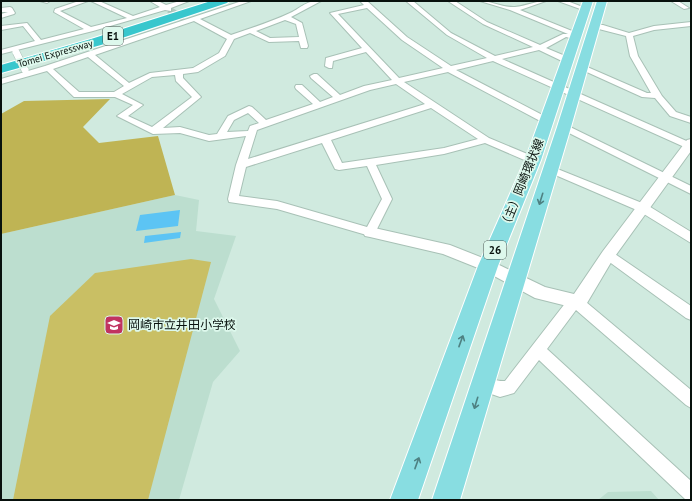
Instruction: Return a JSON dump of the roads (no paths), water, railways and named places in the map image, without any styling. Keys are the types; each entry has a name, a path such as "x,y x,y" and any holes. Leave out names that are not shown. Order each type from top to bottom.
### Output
{"highway":[{"name":"Tomei Expressway","path":"1,54 91,37 208,1"},
{"name":"Tomei Expressway","path":"1,69 96,42 223,1"}],"main road":[{"name":"（主）岡崎環状線","path":"446,500 550,169 555,124 565,91 575,64 594,27 602,1"},
{"name":"（主）岡崎環状線","path":"575,64 575,36 586,5"},
{"name":"（主）岡崎環状線","path":"404,500 488,266 533,160 555,124"}],"street":[{"path":"85,1 58,10 57,12 91,30"},
{"path":"94,1 133,18"},
{"path":"153,1 168,9"},
{"path":"1,54 39,42 91,30 168,9 186,1"},
{"path":"1,82 26,73 48,68 248,1"},
{"path":"409,1 449,34 495,59 690,146 608,256 581,298 575,301 539,351 509,388 500,389 482,384"},
{"path":"450,1 485,22 575,64 645,95 658,96"},
{"path":"484,1 512,9 575,36"},
{"path":"512,9 525,8 543,1"},
{"path":"561,1 586,5"},
{"path":"674,1 686,8"},
{"path":"116,94 150,75 195,70 222,54 231,38 285,17 314,2"},
{"path":"533,160 486,140 397,80 334,13 366,3 414,47 448,70 691,190"},
{"path":"1,10 10,9 12,13 1,16"},
{"path":"251,30 269,40 303,42 299,23 285,17"},
{"path":"189,20 231,38"},
{"path":"1,28 25,24 39,42"},
{"path":"594,27 629,35 654,28 691,24"},
{"path":"575,36 564,35 540,48 367,88 253,128 241,165 233,199 276,205 370,232 445,249 488,266 515,281 542,293 575,301 691,400"},
{"path":"629,35 631,40 630,47 634,58 658,96 672,114 691,120"},
{"path":"329,66 329,60 368,49"},
{"path":"14,51 26,73"},
{"path":"89,54 128,86"},
{"path":"48,68 77,95 116,94 139,104 121,116 152,130 180,130 209,138 252,133"},
{"path":"152,130 197,97 179,79 180,72"},
{"path":"314,76 339,98"},
{"path":"299,87 319,105"},
{"path":"241,165 432,105"},
{"path":"221,136 226,122 231,116 249,109 265,124"},
{"path":"325,138 339,167 444,151 486,140"},
{"path":"370,162 387,199 370,232"},
{"path":"550,169 643,208 691,238"},
{"path":"608,256 691,314"},
{"path":"539,351 691,493"}],"water":[{"path":"180,210 178,226 136,231 140,215"},
{"path":"181,232 180,238 144,243 145,236"}],"tunnel":[{"path":"169,10 186,20"}],"place":[{"name":"岡崎市立井田小学校","path":"114,325"}]}
